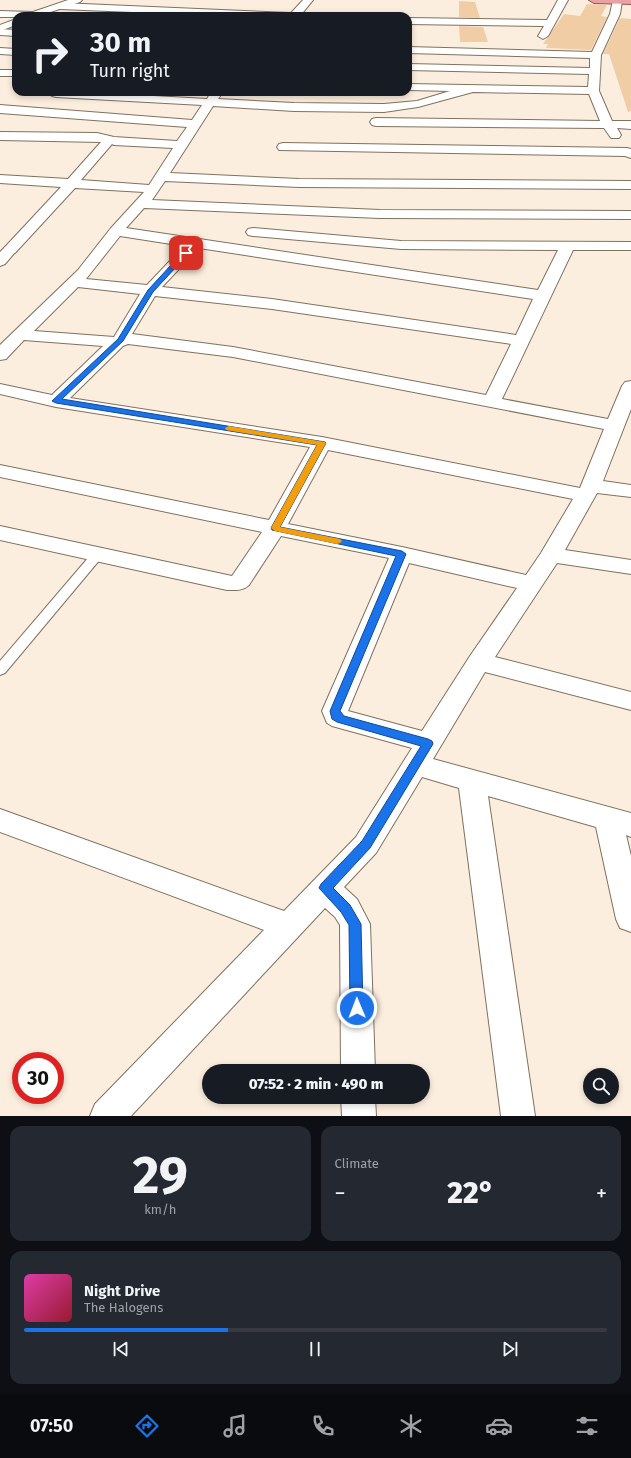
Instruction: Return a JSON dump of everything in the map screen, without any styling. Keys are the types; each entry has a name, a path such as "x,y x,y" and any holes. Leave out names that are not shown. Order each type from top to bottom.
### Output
{"main road":[{"path":"594,0 631,1"}],"street":[{"path":"43,12 77,0"},
{"path":"298,12 308,0"},
{"path":"540,53 539,37 550,23 563,0"},
{"path":"617,0 619,15 596,54 593,91 608,125 629,153"},
{"path":"60,6 200,12"},
{"path":"0,14 12,15"},
{"path":"412,21 550,23"},
{"path":"0,28 12,24"},
{"path":"0,32 12,33"},
{"path":"412,50 596,54"},
{"path":"0,51 12,52"},
{"path":"412,67 595,71"},
{"path":"0,73 12,73"},
{"path":"412,87 593,91"},
{"path":"161,96 214,97 294,107 394,108 418,104 470,89"},
{"path":"0,355 83,273 157,183 214,97"},
{"path":"0,109 196,124"},
{"path":"364,121 631,125"},
{"path":"0,136 97,137 109,140 181,145"},
{"path":"3,253 72,183 109,140"},
{"path":"283,147 629,153"},
{"path":"0,179 72,183 631,185"},
{"path":"373,228 387,183"},
{"path":"140,204 373,228 425,245 631,246"},
{"path":"253,232 373,228 631,215"},
{"path":"116,231 543,296"},
{"path":"56,401 119,341 150,291 195,243"},
{"path":"492,401 568,245"},
{"path":"74,282 272,304 522,341"},
{"path":"20,335 119,341 133,340 233,352 492,401 622,421"},
{"path":"107,1116 366,845 479,662 551,555 588,490 622,421 631,386"},
{"path":"0,389 56,401 322,443 588,490 631,491"},
{"path":"0,533 227,583 238,583 275,528 322,443"},
{"path":"0,471 402,554 532,584"},
{"path":"402,554 335,711 336,716 421,754 472,781 620,822 631,919"},
{"path":"551,555 631,567"},
{"path":"479,662 631,701"},
{"path":"472,781 518,1116"},
{"path":"0,820 289,926"},
{"path":"325,888 346,908 355,924 358,1064"},
{"path":"358,1104 359,1116"}],"lane":[{"path":"0,670 98,554"}],"building":[{"path":"459,1 475,2 480,18 459,17"},
{"path":"587,4 607,5 601,16 607,17 591,50 546,48 548,44 543,44 564,14 580,16"},
{"path":"620,18 631,19 631,111 628,112 609,54 603,54"},
{"path":"459,26 483,27 488,42 460,42"}],"slow traffic":[{"path":"229,428 322,443 275,528 337,541"}],"route":[{"path":"186,253 150,291 120,340 56,401 322,443 275,528 402,554 335,711 336,716 341,719 428,744 366,845 325,888 346,908 355,924 357,1008"}]}
